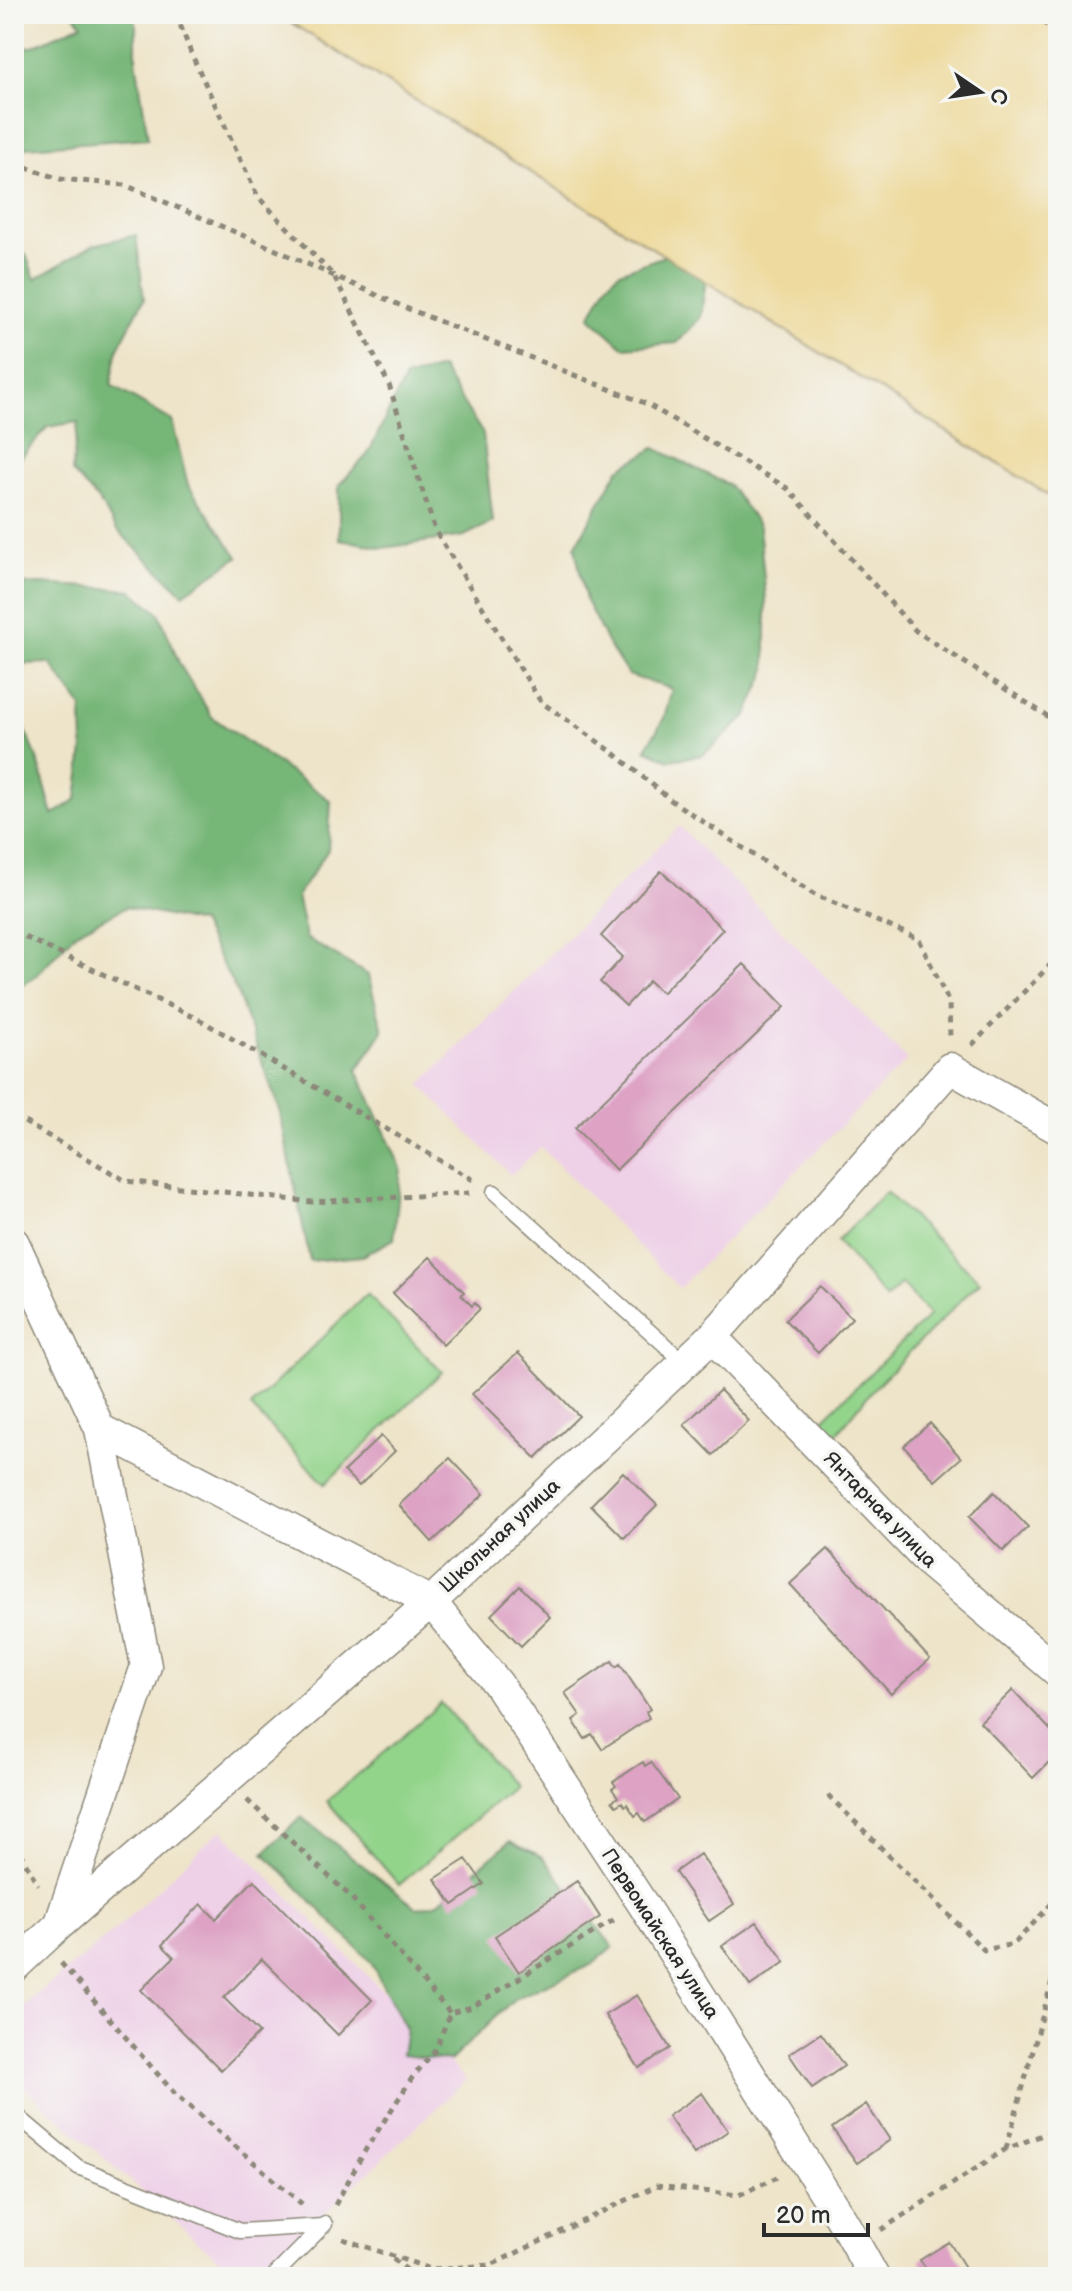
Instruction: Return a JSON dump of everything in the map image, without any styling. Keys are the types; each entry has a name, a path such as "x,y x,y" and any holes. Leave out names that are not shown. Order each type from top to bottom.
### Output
{"street":[{"path":"950,1068 1058,1129"},
{"name":"Школьная улица","path":"14,1967 431,1602 685,1363 712,1337 950,1068"},
{"path":"14,1243 100,1429 146,1666 50,1933"},
{"name":"Янтарная улица","path":"712,1337 932,1565 1058,1672"},
{"path":"100,1429 431,1602"},
{"name":"Первомайская улица","path":"431,1602 498,1684 642,1903 874,2277"}],"lane":[{"path":"494,1192 685,1363"},
{"path":"14,2113 78,2167 240,2231 324,2225"},
{"path":"273,2277 324,2225"}],"path":[{"path":"176,14 258,197 334,276 389,385 435,530 541,702 614,753 672,801 813,894 919,939 949,1003 950,1068"},
{"path":"1033,14 1058,34"},
{"path":"14,163 60,179 125,185 406,308 647,404 787,488 916,631 1058,723"},
{"path":"14,932 202,1021 494,1192"},
{"path":"950,1068 1058,957"},
{"path":"14,1116 126,1181 312,1202 494,1192"},
{"path":"226,1780 350,1896 450,2013"},
{"path":"828,1795 984,1950 1014,1944 1058,1897"},
{"path":"450,2013 472,2007 642,1903"},
{"path":"1006,2149 1055,1970 1058,1909"},
{"path":"50,1933 175,2094 344,2241 431,2269 491,2265 656,2186 739,2195 806,2164"},
{"path":"324,2225 366,2149 412,2078 436,2049 450,2013"},
{"path":"857,2246 1006,2149 1058,2129"},
{"path":"389,2256 416,2277"}],"shaded area":[{"path":"679,826 907,1060 679,1288 541,1147 511,1175 420,1085"},
{"path":"221,1829 394,2002 466,2080 257,2277 238,2277 14,2078 14,2014 114,1931"}],"green space":[{"path":"74,14 136,14 136,59 148,138 14,148 14,46 31,47 82,24"},
{"path":"136,235 144,299 118,348 111,385 172,421 188,485 238,557 183,594 116,529 100,502 72,472 78,422 48,427 14,465 14,243 26,255 35,279 93,245"},
{"path":"687,248 708,261 701,317 677,343 623,347 590,317 608,283 619,272"},
{"path":"441,368 483,434 493,522 464,536 383,548 339,539 339,485 368,454 405,378"},
{"path":"655,448 729,485 759,526 766,600 766,672 746,717 703,755 669,760 646,749 664,718 672,689 628,675 586,601 575,547 619,469"},
{"path":"14,585 131,590 159,613 180,665 212,717 331,801 328,850 297,896 306,938 368,975 383,1031 357,1070 401,1168 394,1239 362,1256 310,1261 279,1108 236,990 200,923 126,907 76,932 34,978 14,990 14,717 34,751 53,815 77,799 83,749 82,707 50,663 24,664 14,655"},
{"path":"886,1192 980,1281 874,1388 836,1435 822,1420 930,1315 901,1284 886,1299 837,1241"},
{"path":"367,1294 442,1372 325,1484 251,1407"},
{"path":"441,1703 513,1787 399,1885 327,1801"},
{"path":"301,1817 417,1908 436,1904 510,1841 543,1857 613,1947 593,1964 514,1999 450,2061 402,2055 406,2029 370,1961 264,1853"}],"sand":[{"path":"277,14 1058,14 1058,501"}],"building":[{"path":"661,871 723,929 662,993 649,981 626,1006 600,982 623,957 601,936"},
{"path":"744,964 785,1007 616,1170 575,1128"},
{"path":"430,1257 464,1292 461,1295 480,1309 443,1345 393,1293"},
{"path":"820,1286 852,1318 818,1353 785,1320"},
{"path":"518,1353 579,1416 536,1458 472,1394"},
{"path":"720,1390 749,1421 713,1455 684,1425"},
{"path":"930,1423 961,1458 935,1481 904,1446"},
{"path":"381,1436 395,1451 359,1486 344,1471"},
{"path":"450,1458 484,1494 432,1542 399,1505"},
{"path":"623,1472 657,1505 624,1538 591,1505"},
{"path":"994,1492 1028,1527 1003,1551 969,1517"},
{"path":"828,1549 930,1659 891,1694 790,1584"},
{"path":"520,1586 550,1617 521,1646 491,1615"},
{"path":"612,1661 616,1667 620,1664 650,1709 646,1712 649,1718 602,1749 592,1734 585,1739 573,1720 580,1715 565,1693"},
{"path":"1013,1690 1058,1738 1058,1753 1033,1778 980,1722"},
{"path":"643,1762 645,1766 651,1762 678,1799 645,1822 639,1813 635,1816 627,1804 625,1806 622,1802 616,1806 612,1801 618,1797 612,1789 616,1786 613,1782"},
{"path":"700,1854 734,1904 709,1921 675,1872"},
{"path":"466,1859 484,1884 453,1905 435,1879"},
{"path":"254,1880 372,2000 338,2035 262,1959 224,1998 259,2033 221,2070 141,1990 174,1957 162,1945 201,1904 216,1919"},
{"path":"577,1881 600,1917 519,1972 495,1936"},
{"path":"757,1922 785,1962 750,1986 722,1946"},
{"path":"637,1995 670,2048 639,2068 605,2015"},
{"path":"821,2033 844,2066 812,2088 789,2054"},
{"path":"702,2093 728,2131 694,2154 668,2116"},
{"path":"866,2104 890,2140 857,2163 832,2128"},
{"path":"949,2242 971,2277 931,2277 920,2260"}]}
